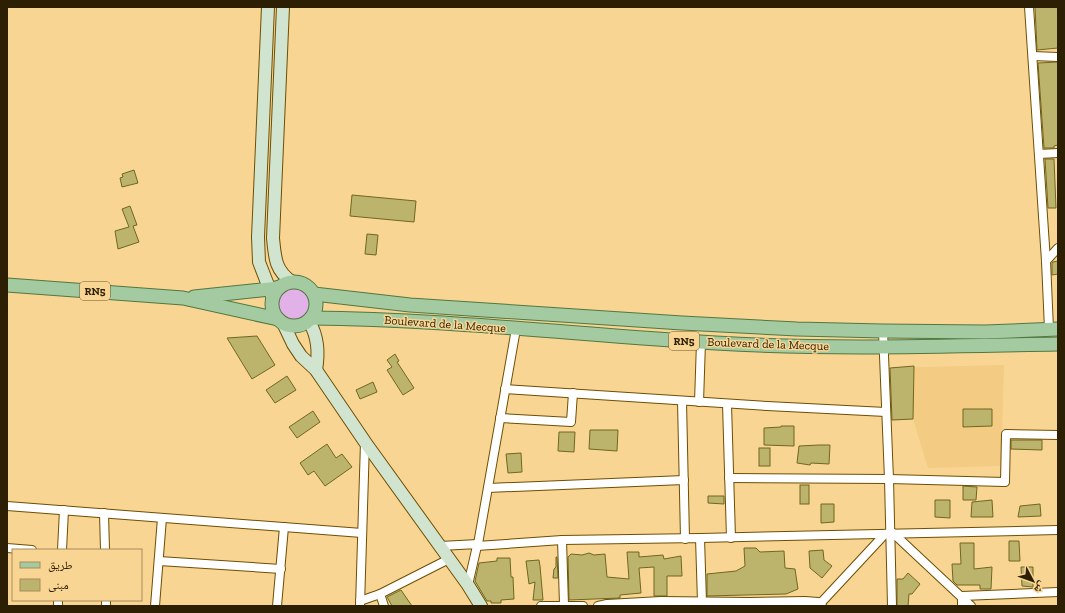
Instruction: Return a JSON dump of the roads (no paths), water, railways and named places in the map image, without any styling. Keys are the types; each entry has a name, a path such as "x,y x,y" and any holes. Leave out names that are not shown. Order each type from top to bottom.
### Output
{"main road":[{"name":"Boulevard de la Mecque","path":"183,298 279,289 305,284 314,294 410,305 682,323 797,329 883,331 985,332 1054,329"},
{"name":"RN5","path":"7,285 183,298"},
{"path":"279,289 272,306 274,312 281,321"},
{"path":"310,320 316,307 314,294"},
{"name":"Boulevard de la Mecque","path":"183,298 281,321 289,326 296,326 310,320 375,320 458,324 701,342 830,347 1058,344"}],"street":[{"path":"268,7 258,237 259,262 279,289 285,276 279,269 275,258 273,238 283,7"},
{"path":"1029,7 1046,261 1054,329"},
{"path":"1033,56 1058,57"},
{"path":"1039,154 1058,153"},
{"path":"1046,261 1058,248"},
{"path":"310,320 317,337 318,354 316,370"},
{"path":"281,321 301,356 316,370 365,442 468,585 481,606"},
{"path":"468,585 478,545 516,329"},
{"path":"883,331 892,606"},
{"path":"698,402 701,342"},
{"path":"506,389 727,404 886,412"},
{"path":"500,418 571,422 573,393"},
{"path":"682,401 685,539"},
{"path":"727,404 731,538"},
{"path":"729,478 889,479 1005,482 1006,434 1058,434"},
{"path":"365,442 360,604 449,559"},
{"path":"488,488 684,480"},
{"path":"7,506 362,533"},
{"path":"62,549 64,510"},
{"path":"104,513 105,549"},
{"path":"155,606 162,518"},
{"path":"277,606 284,527"},
{"path":"440,546 562,540 685,539 1058,530"},
{"path":"889,534 962,596 971,606"},
{"path":"598,606 607,604 805,600 818,602 820,605 889,534"},
{"path":"700,538 702,602"},
{"path":"562,540 564,605"},
{"path":"7,548 20,549"},
{"path":"159,561 280,569"},
{"path":"962,596 1058,592"},
{"path":"380,594 384,606"},
{"path":"962,596 962,606"},
{"path":"541,606 583,606"}]}
